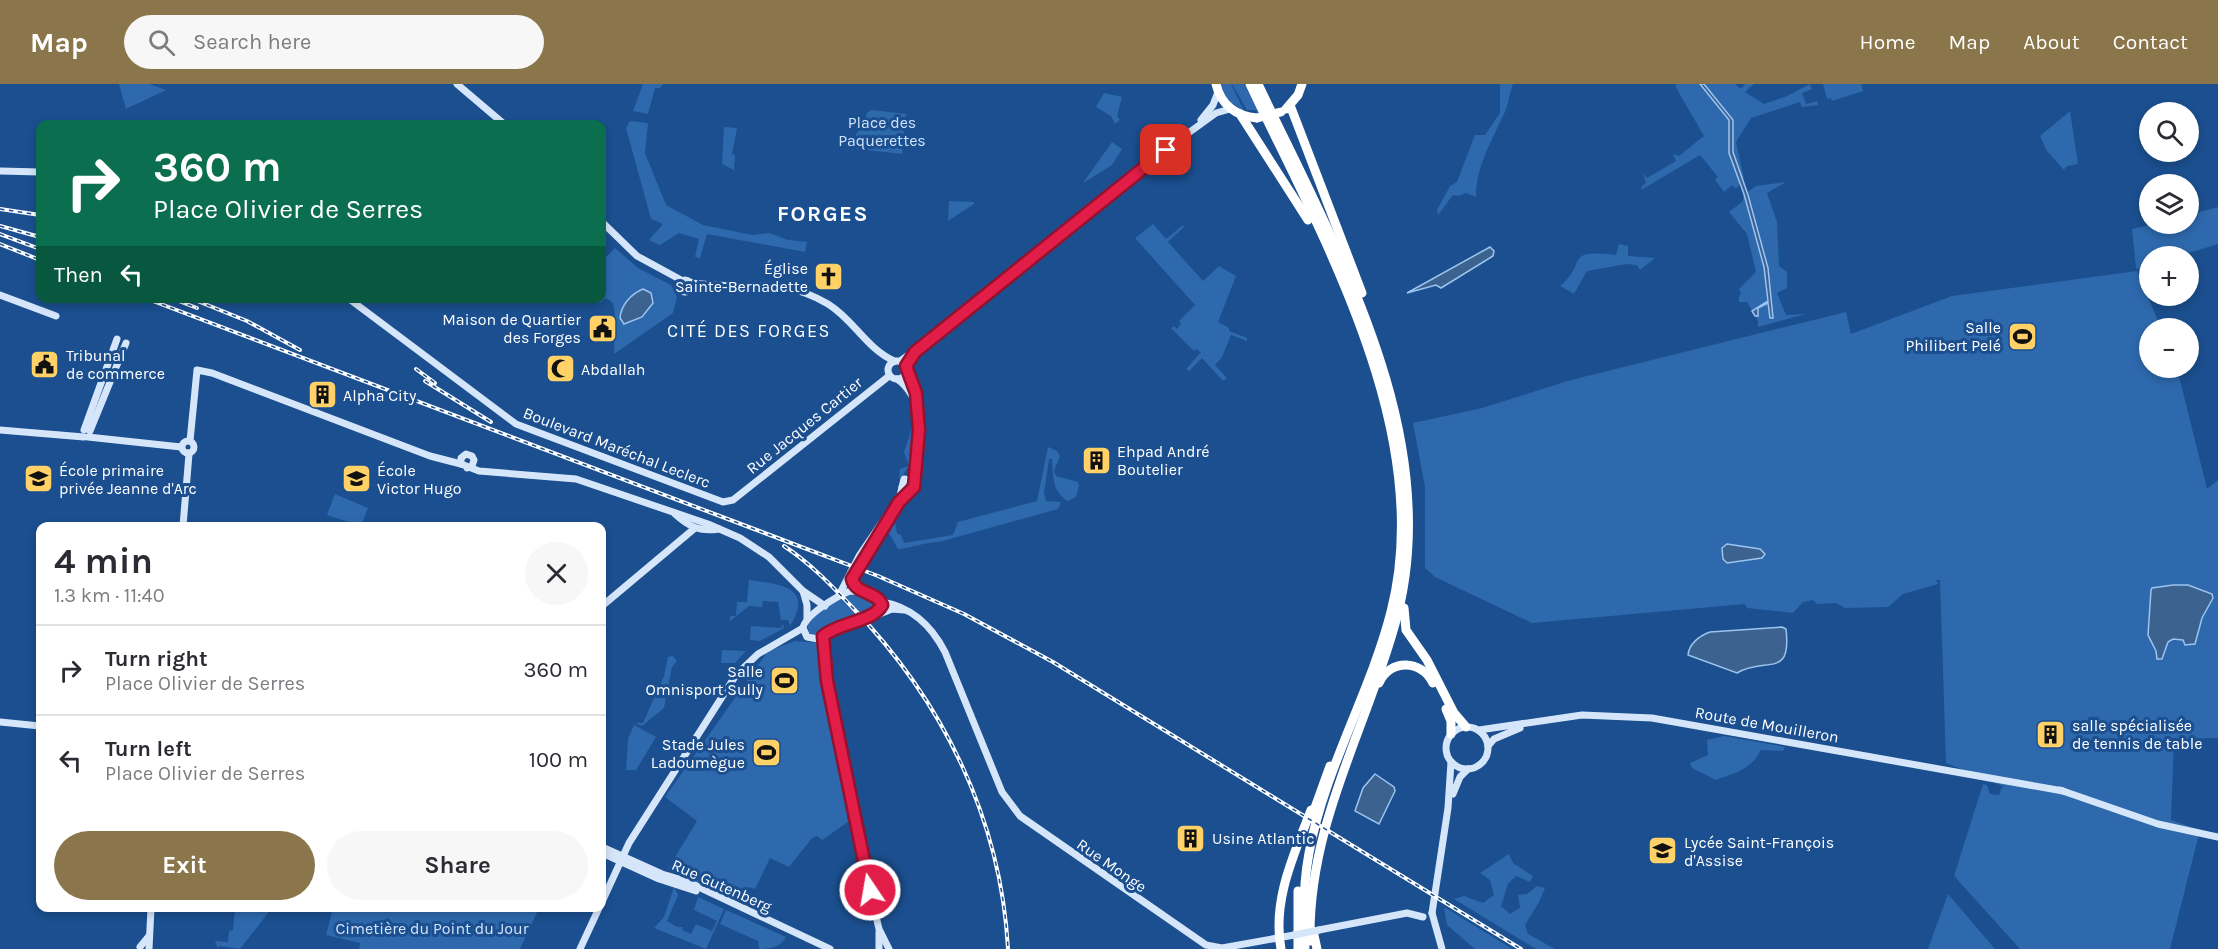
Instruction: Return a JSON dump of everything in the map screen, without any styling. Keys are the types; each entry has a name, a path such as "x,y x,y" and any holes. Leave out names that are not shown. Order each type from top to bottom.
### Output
{"highway":[{"path":"1251,84 1355,309 1383,380 1396,468 1400,546 1391,611 1322,835 1313,877 1310,949"},
{"path":"1258,84 1358,298 1398,426 1406,484 1408,546 1403,591 1396,624 1313,833 1304,893 1305,949"},
{"path":"1217,88 1230,109 1239,114 1257,118 1281,112 1290,105 1302,84"},
{"path":"1290,105 1385,361 1383,380"},
{"path":"1239,114 1319,242 1359,327 1371,366 1383,380"},
{"path":"1403,591 1406,630 1427,660 1454,713 1467,727"},
{"path":"1281,949 1279,911 1284,884 1356,700 1367,694 1394,668 1409,664 1422,669 1431,678 1449,716 1451,734"},
{"path":"1298,949 1296,913 1300,868 1320,792"},
{"path":"1310,920 1317,949"}],"street":[{"path":"457,84 499,120"},
{"path":"1187,134 1209,111 1217,88"},
{"path":"897,379 901,365 915,352 1187,134 1216,114 1230,109"},
{"path":"0,171 36,172"},
{"path":"606,226 637,256 685,285 776,285 805,293 832,307 877,352 889,372 910,390 916,408"},
{"path":"0,295 56,316"},
{"name":"Boulevard Maréchal Leclerc","path":"355,303 516,424 723,502 736,497"},
{"path":"86,434 117,339"},
{"path":"86,434 126,343"},
{"path":"877,352 901,365 914,387 920,440 910,480 913,489 905,489"},
{"name":"Rue Jacques Cartier","path":"736,497 889,372 901,365"},
{"path":"183,522 189,454 194,449 190,441 197,370 208,372 447,461 463,463 484,470 576,479 721,529 769,557 803,591 825,606"},
{"path":"0,430 73,436 86,434 105,439 181,447"},
{"path":"181,447 184,442 190,441"},
{"path":"181,447 183,452 189,454"},
{"path":"463,463 471,455 474,462 484,470"},
{"path":"463,463 474,462"},
{"path":"905,489 902,483 910,480"},
{"path":"861,591 854,585 854,572 905,489"},
{"path":"839,595 859,556 905,489"},
{"path":"674,512 686,524 702,531 721,529"},
{"path":"606,603 695,528"},
{"path":"606,893 621,859 648,811 740,670 758,654 803,628 807,618 803,591"},
{"path":"807,618 839,595 850,591 861,591"},
{"name":"Rue Monge","path":"861,591 882,602 900,606 924,621 941,644 1002,792 1020,816 1206,945 1217,948 1407,914 1423,917"},
{"path":"869,617 882,608 882,602"},
{"path":"790,637 823,636 834,627 892,609 907,610"},
{"path":"803,628 823,654"},
{"path":"823,636 823,654 879,929 879,949"},
{"name":"Route de Mouilleron","path":"1540,722 1582,716 1623,715 1682,722 1907,763 1998,776 2063,791 2158,824 2218,837"},
{"path":"0,722 36,726"},
{"path":"1432,913 1436,904 1448,808 1451,762 1446,746 1451,734 1467,727 1479,730 1540,722"},
{"path":"1448,808 1460,777 1468,769 1484,761 1488,746 1494,738 1540,722"},
{"path":"1479,730 1488,746"},
{"path":"1451,762 1468,769"},
{"name":"Rue Gutenberg","path":"606,850 659,879 689,887 821,949"},
{"name":"Rue Gutenberg","path":"606,855 686,881 830,949"},
{"path":"142,948 149,936 151,912"},
{"path":"579,949 597,912"},
{"path":"1432,913 1426,913 1423,917 1425,924 1433,923"},
{"path":"1432,913 1442,949"},
{"path":"879,929 888,949"}],"green space":[{"path":"119,84 149,84 166,90 126,109"},
{"path":"643,84 663,84 660,88 655,88 648,114 633,111"},
{"path":"1220,84 1231,84 1244,111 1229,102"},
{"path":"1232,84 1244,84 1260,114 1255,110 1247,110"},
{"path":"1500,84 1513,84 1505,113 1481,165 1476,197 1466,193 1459,196 1453,195 1438,215 1437,210 1450,186 1457,182 1475,135 1485,135 1500,113"},
{"path":"1677,84 1735,84 1741,89 1745,84 1754,84 1745,92 1764,104 1787,96 1810,84 1812,89 1802,93 1806,104 1817,101 1818,105 1802,107 1800,102 1751,118 1736,142 1744,179 1736,189 1732,185 1724,192 1715,180 1718,177 1700,155 1641,190 1646,183 1643,173 1647,178 1676,161 1673,154 1679,156 1704,136 1675,86"},
{"path":"1823,84 1861,84 1863,91 1832,101 1831,98 1827,99"},
{"path":"1104,93 1122,97 1117,116 1120,120 1115,124 1111,116 1096,107"},
{"name":"Place des Paquerettes","path":"872,110 906,114 902,154 849,148 868,112"},
{"path":"2070,111 2078,164 2067,166 2064,170 2047,151 2040,136"},
{"path":"630,121 648,123 645,153 666,205 703,225 752,235 769,233 788,240 807,242 805,252 707,234 700,258 695,257 699,239 679,233 660,245 649,240 663,224 651,219 626,128"},
{"path":"724,127 737,128 732,154 735,155 734,170 722,164"},
{"path":"1112,142 1122,149 1112,165 1083,183"},
{"path":"1786,182 1767,193 1777,222 1779,266 1787,272 1787,288 1777,293 1786,315 1806,314 1758,327 1758,321 1747,302 1739,302 1741,293 1739,289 1756,272 1747,234 1729,212 1743,201 1743,195 1756,186"},
{"path":"949,201 974,202 974,204 948,221"},
{"path":"2218,207 2218,244 2199,250 2199,246 2139,246 2139,270 2136,268 2132,229 2139,227 2139,234 2199,234 2199,212"},
{"path":"1153,224 1166,239 1183,225 1184,227 1168,242 1203,281 1219,266 1236,276 1218,322 1229,328 1229,331 1247,338 1247,341 1231,335 1222,357 1215,365 1227,378 1223,381 1202,358 1189,371 1186,369 1201,352 1196,349 1194,351 1171,328 1174,326 1177,329 1181,324 1179,321 1195,305 1135,238"},
{"path":"1619,244 1628,246 1628,256 1655,258 1640,270 1637,265 1626,264 1587,271 1574,294 1560,286 1569,278 1582,256 1616,255"},
{"path":"615,248 638,268 671,285 677,297 673,313 614,354 615,322 613,303 606,298 606,257"},
{"path":"2137,271 2139,306 2152,306 2157,318 2139,318 2139,378 2179,378 2207,489 2218,480 2218,738 2174,739 2171,820 2200,830 2170,949 2020,949 1954,876 1983,784 1987,785 1990,794 1999,795 2002,787 2005,787 1946,763 1940,580 1936,580 1938,584 1903,594 1888,607 1845,608 1836,603 1817,604 1813,600 1803,602 1793,613 1747,608 1745,604 1532,623 1435,577 1425,568 1425,487 1413,423 1482,408 1571,380 1846,312 1851,334 1952,296"},
{"path":"914,422 915,438 909,466 904,452"},
{"path":"1048,447 1057,451 1060,456 1054,471 1056,476 1078,482 1076,497 1068,501 1059,493 1054,483 1052,459 1049,459 1044,493 1046,501 1061,502 1058,509 939,542 898,549 889,533 895,523 897,533 901,535 904,543 953,535 958,522 1037,501"},
{"path":"909,466 904,473 899,479 900,469"},
{"path":"335,494 368,508 363,522 349,522 327,515"},
{"path":"749,580 781,586 796,595 797,613 790,626 788,620 781,620 778,602 763,601 762,607 749,606 730,621 730,616 736,616 737,602 747,602"},
{"path":"855,593 873,600 874,610 864,617 844,596"},
{"path":"839,598 861,619 816,636 809,633 807,622"},
{"path":"783,624 784,628 760,641 750,640 751,626 781,628"},
{"name":"Stade Jules Ladoumègue","path":"795,641 819,643 848,822 822,840 817,836 812,838 789,867 770,858 755,889 749,887 741,903 668,869 697,821 665,797 768,651"},
{"path":"722,650 746,651 735,663 721,663"},
{"path":"673,656 677,661 672,667 664,708 642,726 635,723 643,723 664,676 668,657"},
{"path":"634,725 656,737 636,770 626,770 628,739"},
{"path":"1724,736 1785,747 1783,751 1761,750 1747,766 1736,773 1716,780 1692,768 1690,763 1708,755 1707,740"},
{"path":"1509,854 1513,863 1533,876 1530,882 1516,876 1508,884 1501,906 1510,914 1520,908 1518,895 1527,894 1537,886 1545,888 1525,925 1528,934 1555,949 1536,949 1454,899 1464,896 1483,903 1494,895 1490,880 1480,873"},
{"path":"674,887 678,895 667,921 677,927 683,927 682,930 691,934 696,924 712,931 717,921 694,910 698,897 724,909 706,949 654,928 664,917"},
{"path":"1948,894 1995,949 1928,949"},
{"path":"1444,907 1512,949 1475,949 1447,925"},
{"path":"726,910 786,937 778,945 759,949 758,941 720,924"},
{"path":"235,912 269,912 240,949 219,946 218,949 215,941 228,942 229,931 233,930"},
{"name":"Cimetière du Point du Jour","path":"332,912 537,912 520,949 359,949 360,943 326,935"}],"shaded area":[{"path":"1700,84 1704,84 1733,120 1733,152 1748,195 1768,268 1773,318 1770,318 1768,303 1758,308 1758,316 1755,316 1752,311 1768,301 1764,267 1744,194 1729,153 1729,120"},
{"path":"1490,247 1494,251 1493,256 1441,288 1436,285 1407,293"},
{"path":"643,289 651,293 653,303 642,317 624,324 620,318 625,304 634,294"},
{"path":"1727,544 1760,549 1765,554 1762,558 1727,563 1723,559 1722,548"},
{"path":"2173,585 2188,585 2212,594 2213,598 2202,618 2195,644 2185,645 2183,640 2173,639 2168,642 2162,659 2157,659 2156,651 2148,635 2151,590"},
{"path":"1782,627 1786,629 1785,655 1781,661 1774,664 1747,668 1737,673 1688,655 1695,641 1710,632"},
{"path":"1375,774 1394,787 1395,791 1379,824 1355,811 1363,788"}],"railway":[{"path":"0,209 36,214"},
{"path":"0,226 36,236"},
{"path":"0,234 36,248"},
{"path":"0,244 36,258"},
{"path":"158,303 878,576 964,614 1053,662 1521,949"},
{"path":"184,303 197,308"},
{"path":"202,303 247,321 300,350"},
{"path":"416,369 435,383"},
{"path":"425,381 491,422"},
{"path":"784,546 828,583 884,643 913,681 939,722 961,764 979,808 993,853 1003,901 1008,949"}],"place":[{"name":"Église Sainte-Bernadette","path":"829,277"},
{"name":"Maison de Quartier des Forges","path":"602,328"},
{"name":"Salle Philibert Pelé","path":"2022,336"},
{"name":"Tribunal de commerce","path":"45,364"},
{"name":"Abdallah","path":"560,369"},
{"name":"Alpha City","path":"322,395"},
{"name":"Ehpad André Boutelier","path":"1096,460"},
{"name":"École primaire privée Jeanne d'Arc","path":"38,479"},
{"name":"École Victor Hugo","path":"356,479"},
{"name":"Salle Omnisport Sully","path":"784,680"},
{"name":"salle spécialisée de tennis de table","path":"2051,734"},
{"name":"Stade Jules Ladoumègue","path":"766,753"},
{"name":"Usine Atlantic","path":"1191,838"},
{"name":"Lycée Saint-François d'Assise","path":"1663,851"}],"district":[{"name":"FORGES","path":"823,213"},
{"name":"CITÉ DES FORGES","path":"749,331"}],"route":[{"path":"870,890 827,681 823,636 834,627 869,617 880,610 882,605 878,598 857,588 852,579 854,572 899,502 915,484 914,469 920,440 916,393 906,372 906,366 915,352 1166,150"}]}
